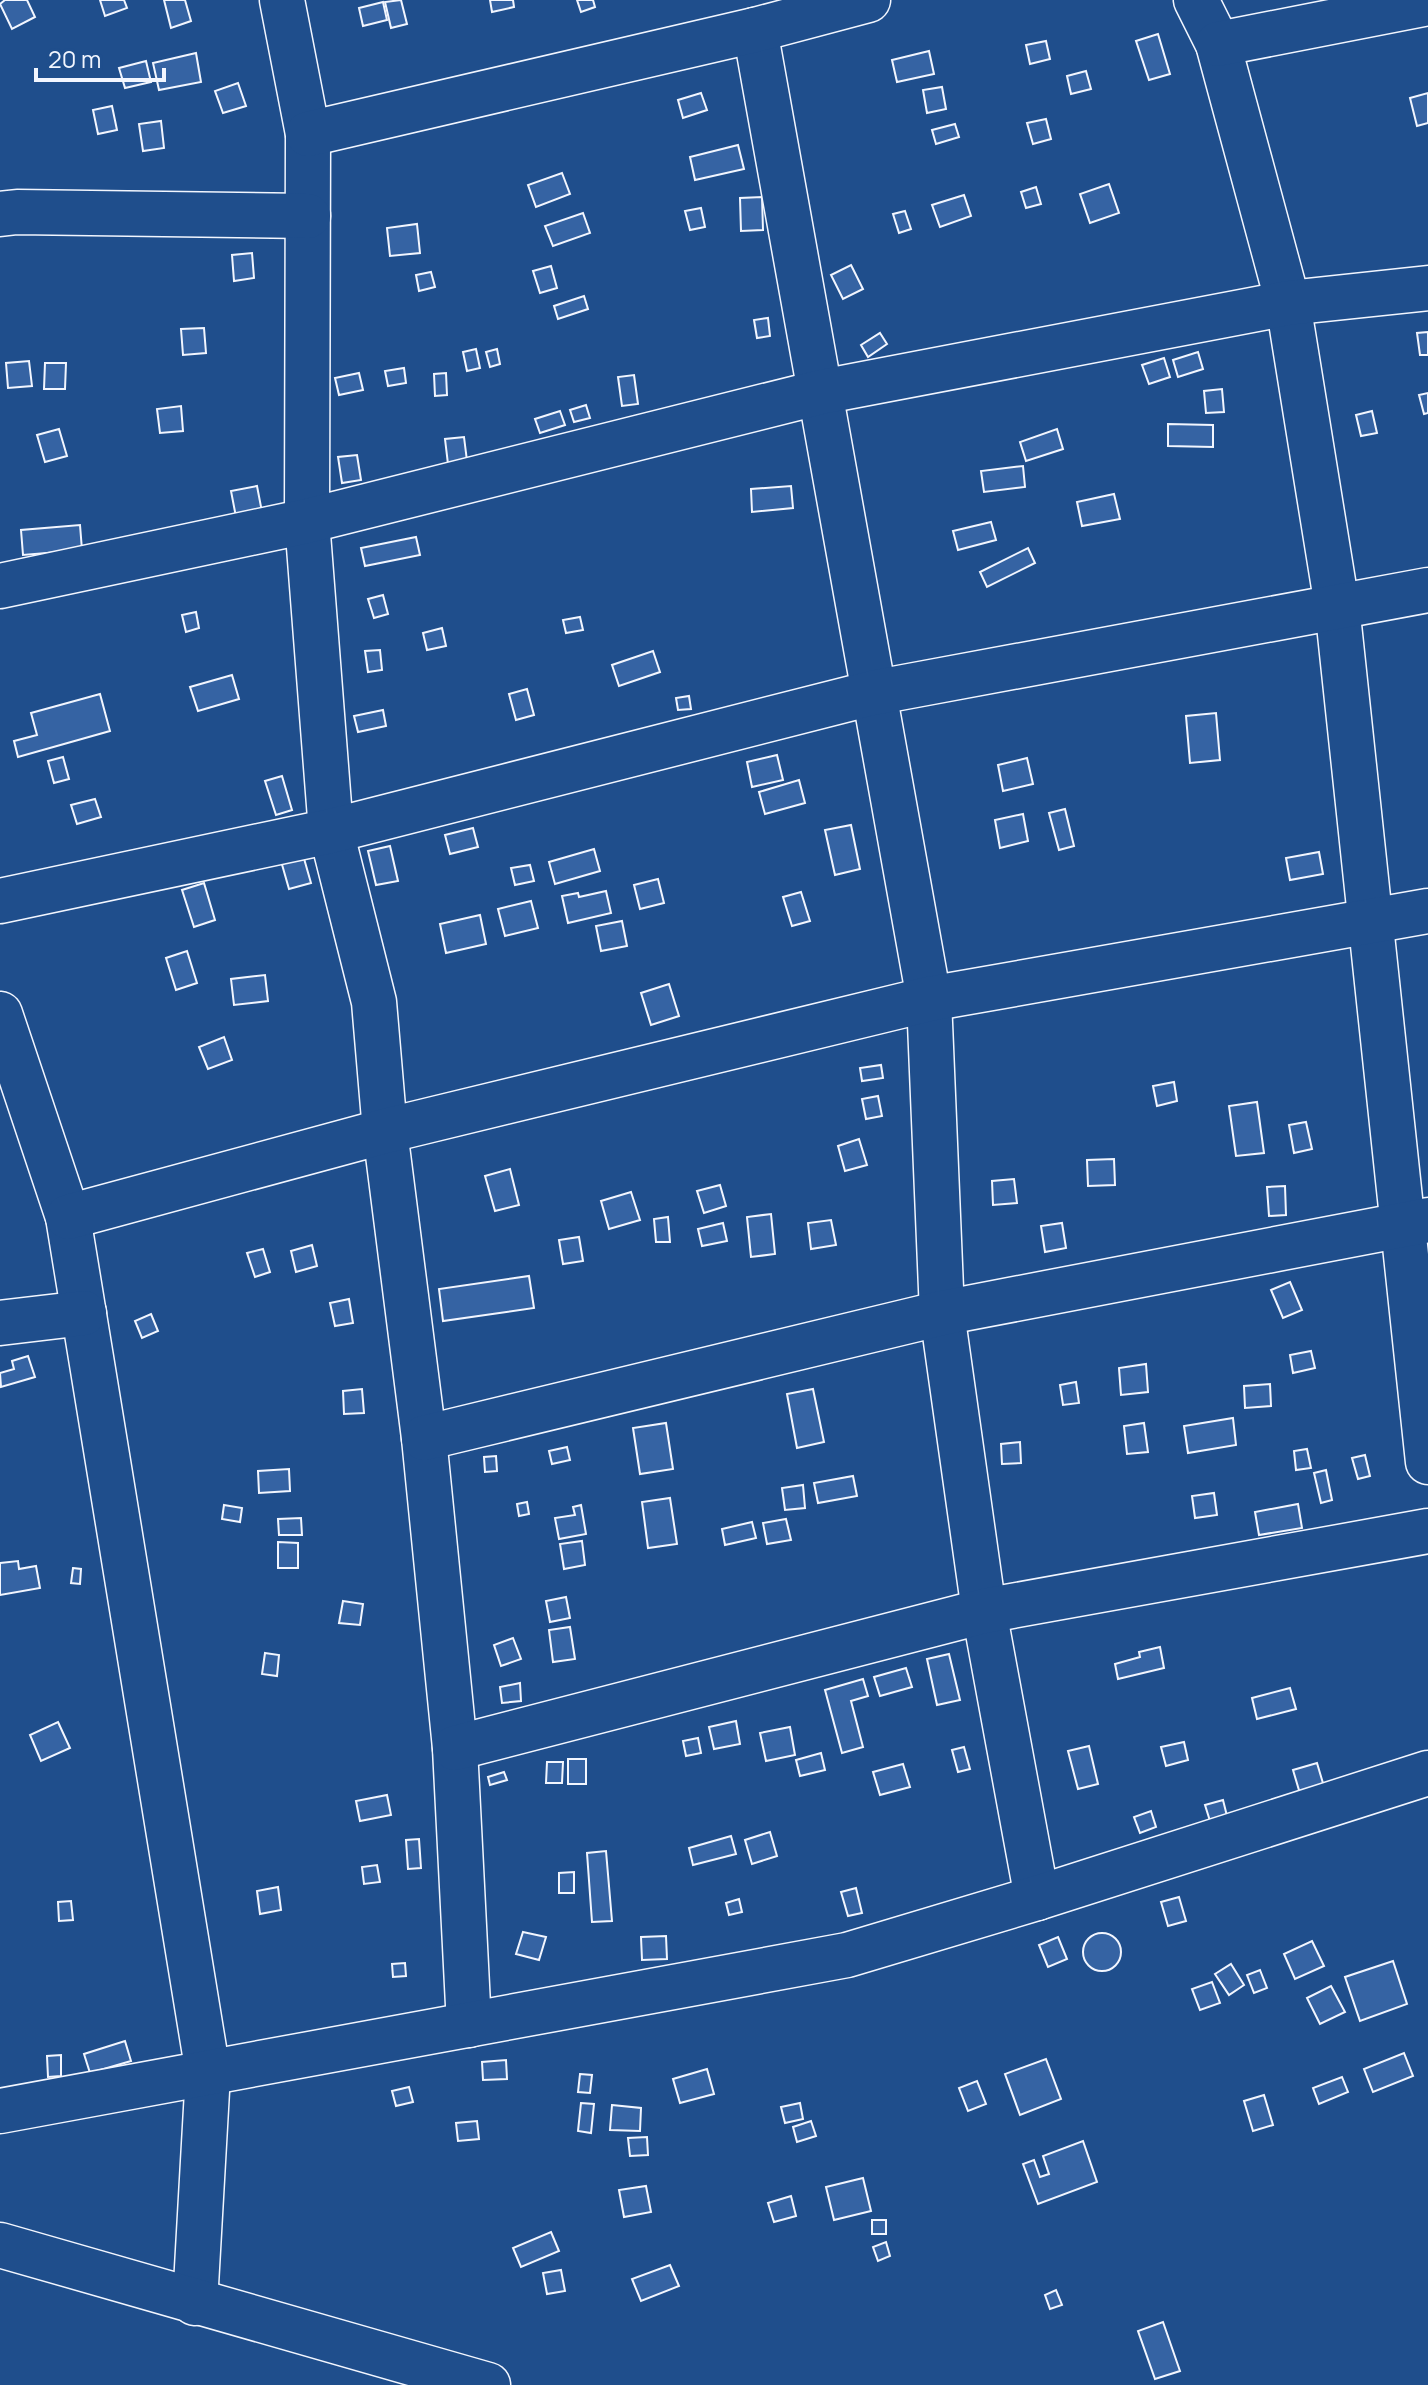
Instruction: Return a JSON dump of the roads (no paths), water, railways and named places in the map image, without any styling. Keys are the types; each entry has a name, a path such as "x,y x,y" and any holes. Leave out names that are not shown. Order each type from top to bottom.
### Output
{"street":[{"path":"282,0 308,134 307,521 331,831 374,1002 385,1131 424,1438 455,1748 469,2025"},
{"path":"308,134 755,30 868,0"},
{"path":"1196,0 1218,44 1288,303 1337,606 1371,920 1415,1222 1428,1462"},
{"path":"1218,44 1428,3"},
{"path":"755,30 929,999 942,1313 984,1611 1037,1898"},
{"path":"0,214 308,216"},
{"path":"0,586 307,521 821,392 1288,303 1428,288"},
{"path":"0,901 331,831 872,693 1428,590"},
{"path":"68,1217 385,1131 929,999 1428,911"},
{"path":"2,1024 68,1217 208,2073 195,2303"},
{"path":"424,1438 942,1313 1415,1222"},
{"path":"0,1323 84,1313"},
{"path":"455,1748 984,1611 1428,1531"},
{"path":"0,2111 847,1955 1037,1898 1428,1773"},
{"path":"0,2245 488,2385"}]}
